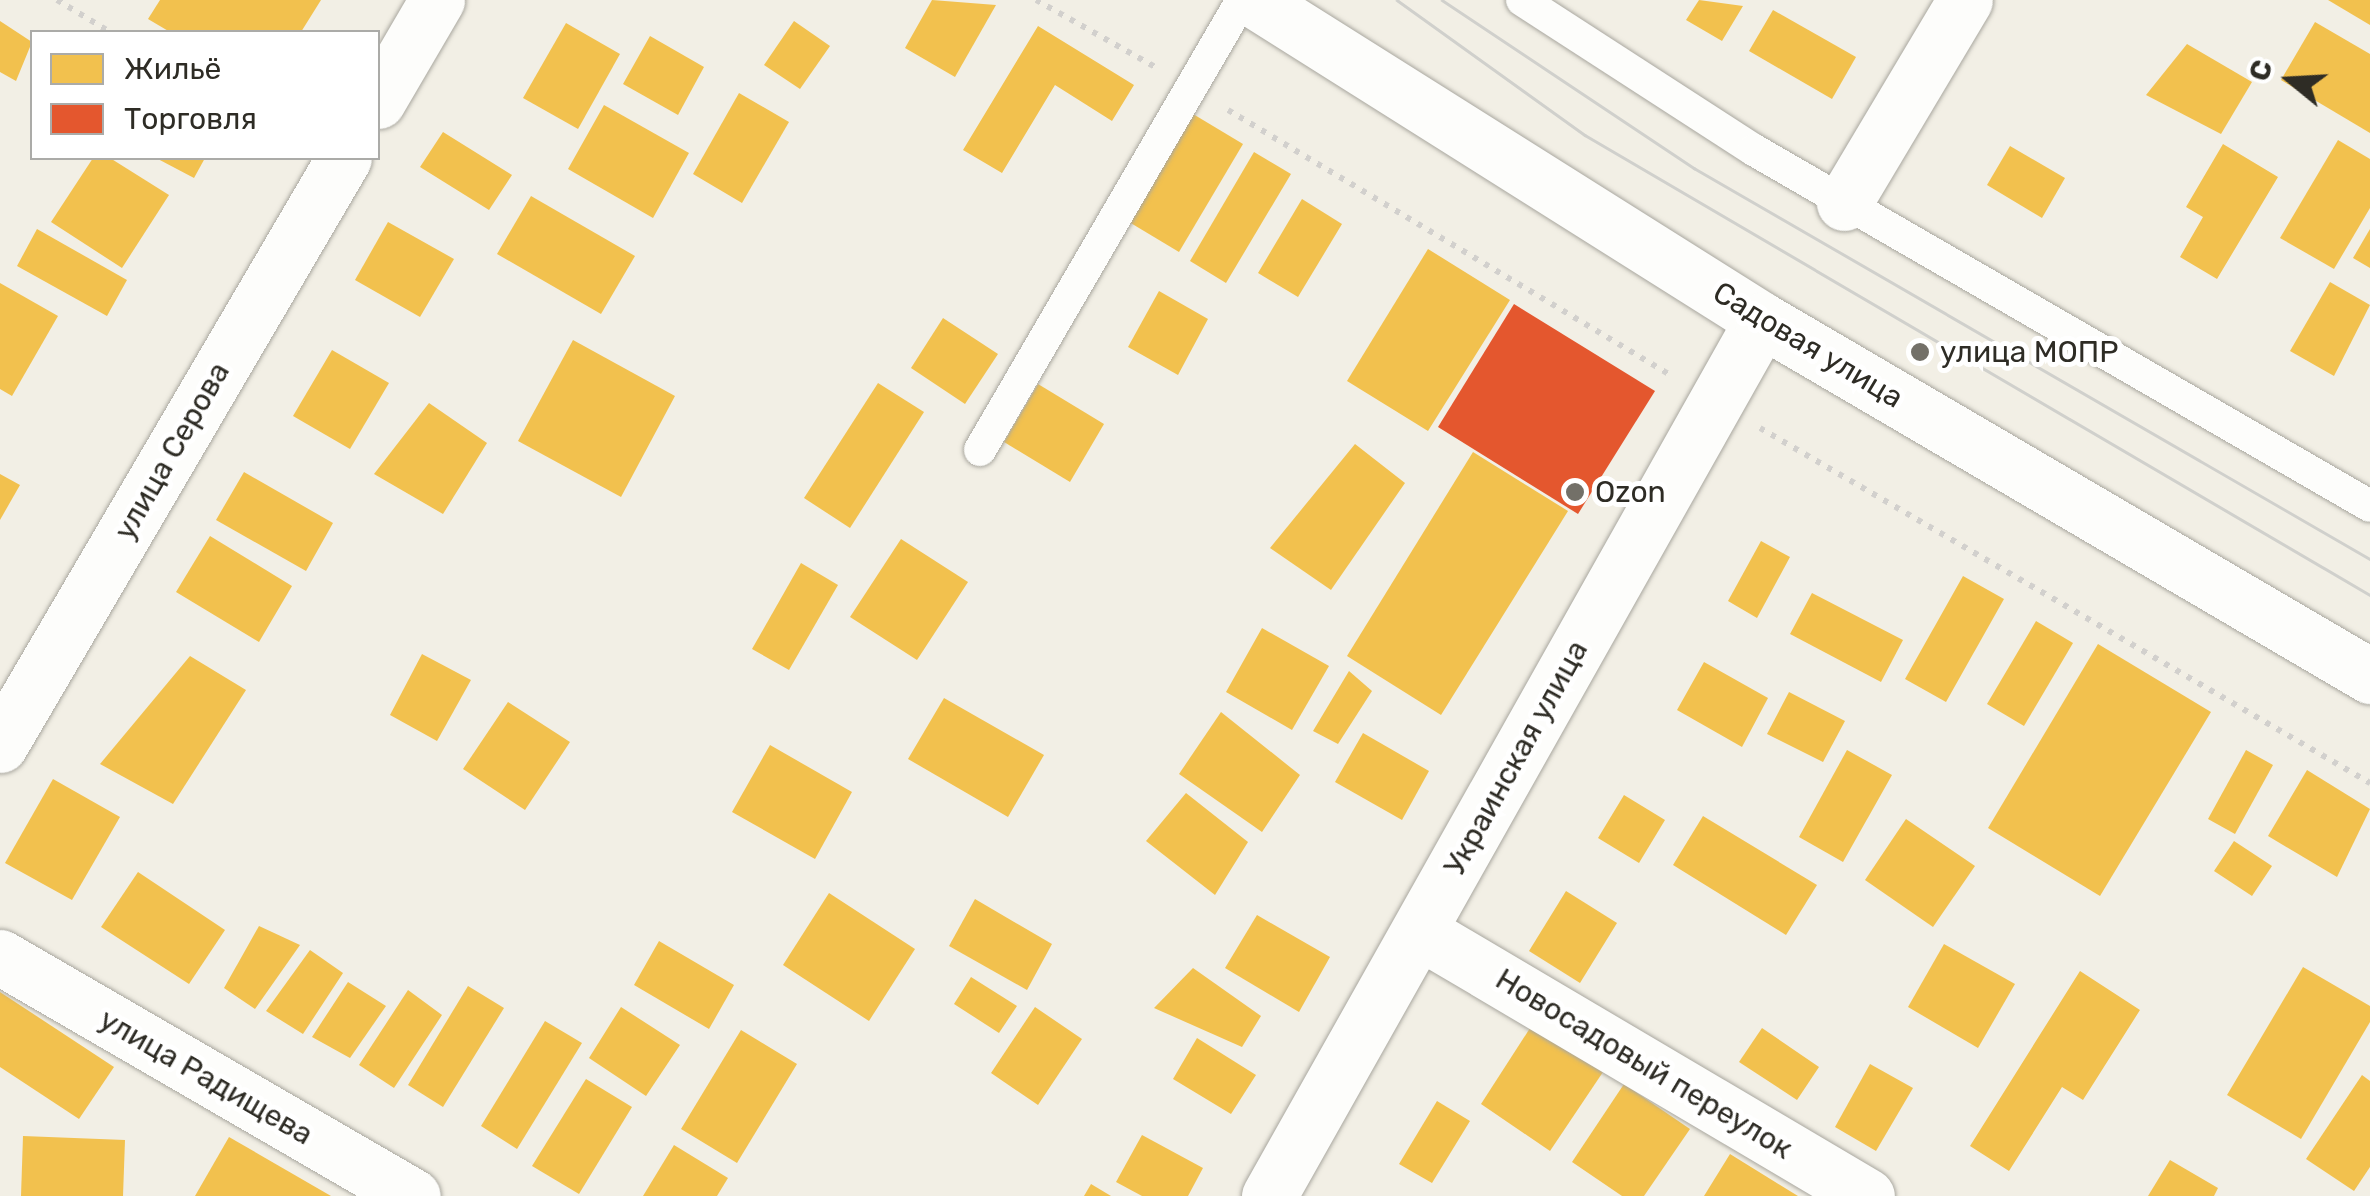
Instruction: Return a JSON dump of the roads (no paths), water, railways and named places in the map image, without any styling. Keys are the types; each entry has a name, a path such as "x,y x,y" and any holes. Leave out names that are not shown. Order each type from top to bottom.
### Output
{"street":[{"path":"380,98 437,0"},
{"name":"Садовая улица","path":"1254,0 1762,320 2370,676"},
{"path":"1844,203 1964,0"},
{"name":"улица Серова","path":"0,745 343,160"},
{"name":"Украинская улица","path":"1268,1196 1762,320"},
{"name":"Новосадовый переулок","path":"1420,932 1867,1196"},
{"name":"улица Радищева","path":"0,957 413,1196"}],"lane":[{"path":"980,450 1242,0"},
{"path":"1522,0 1844,203 2370,506"}],"tram line":[{"path":"1397,0 1585,135 2370,595"},
{"path":"1442,0 1694,168 2370,559"}],"place":[{"name":"улица МОПР","path":"1920,352"},
{"name":"Ozon","path":"1575,492"}]}
